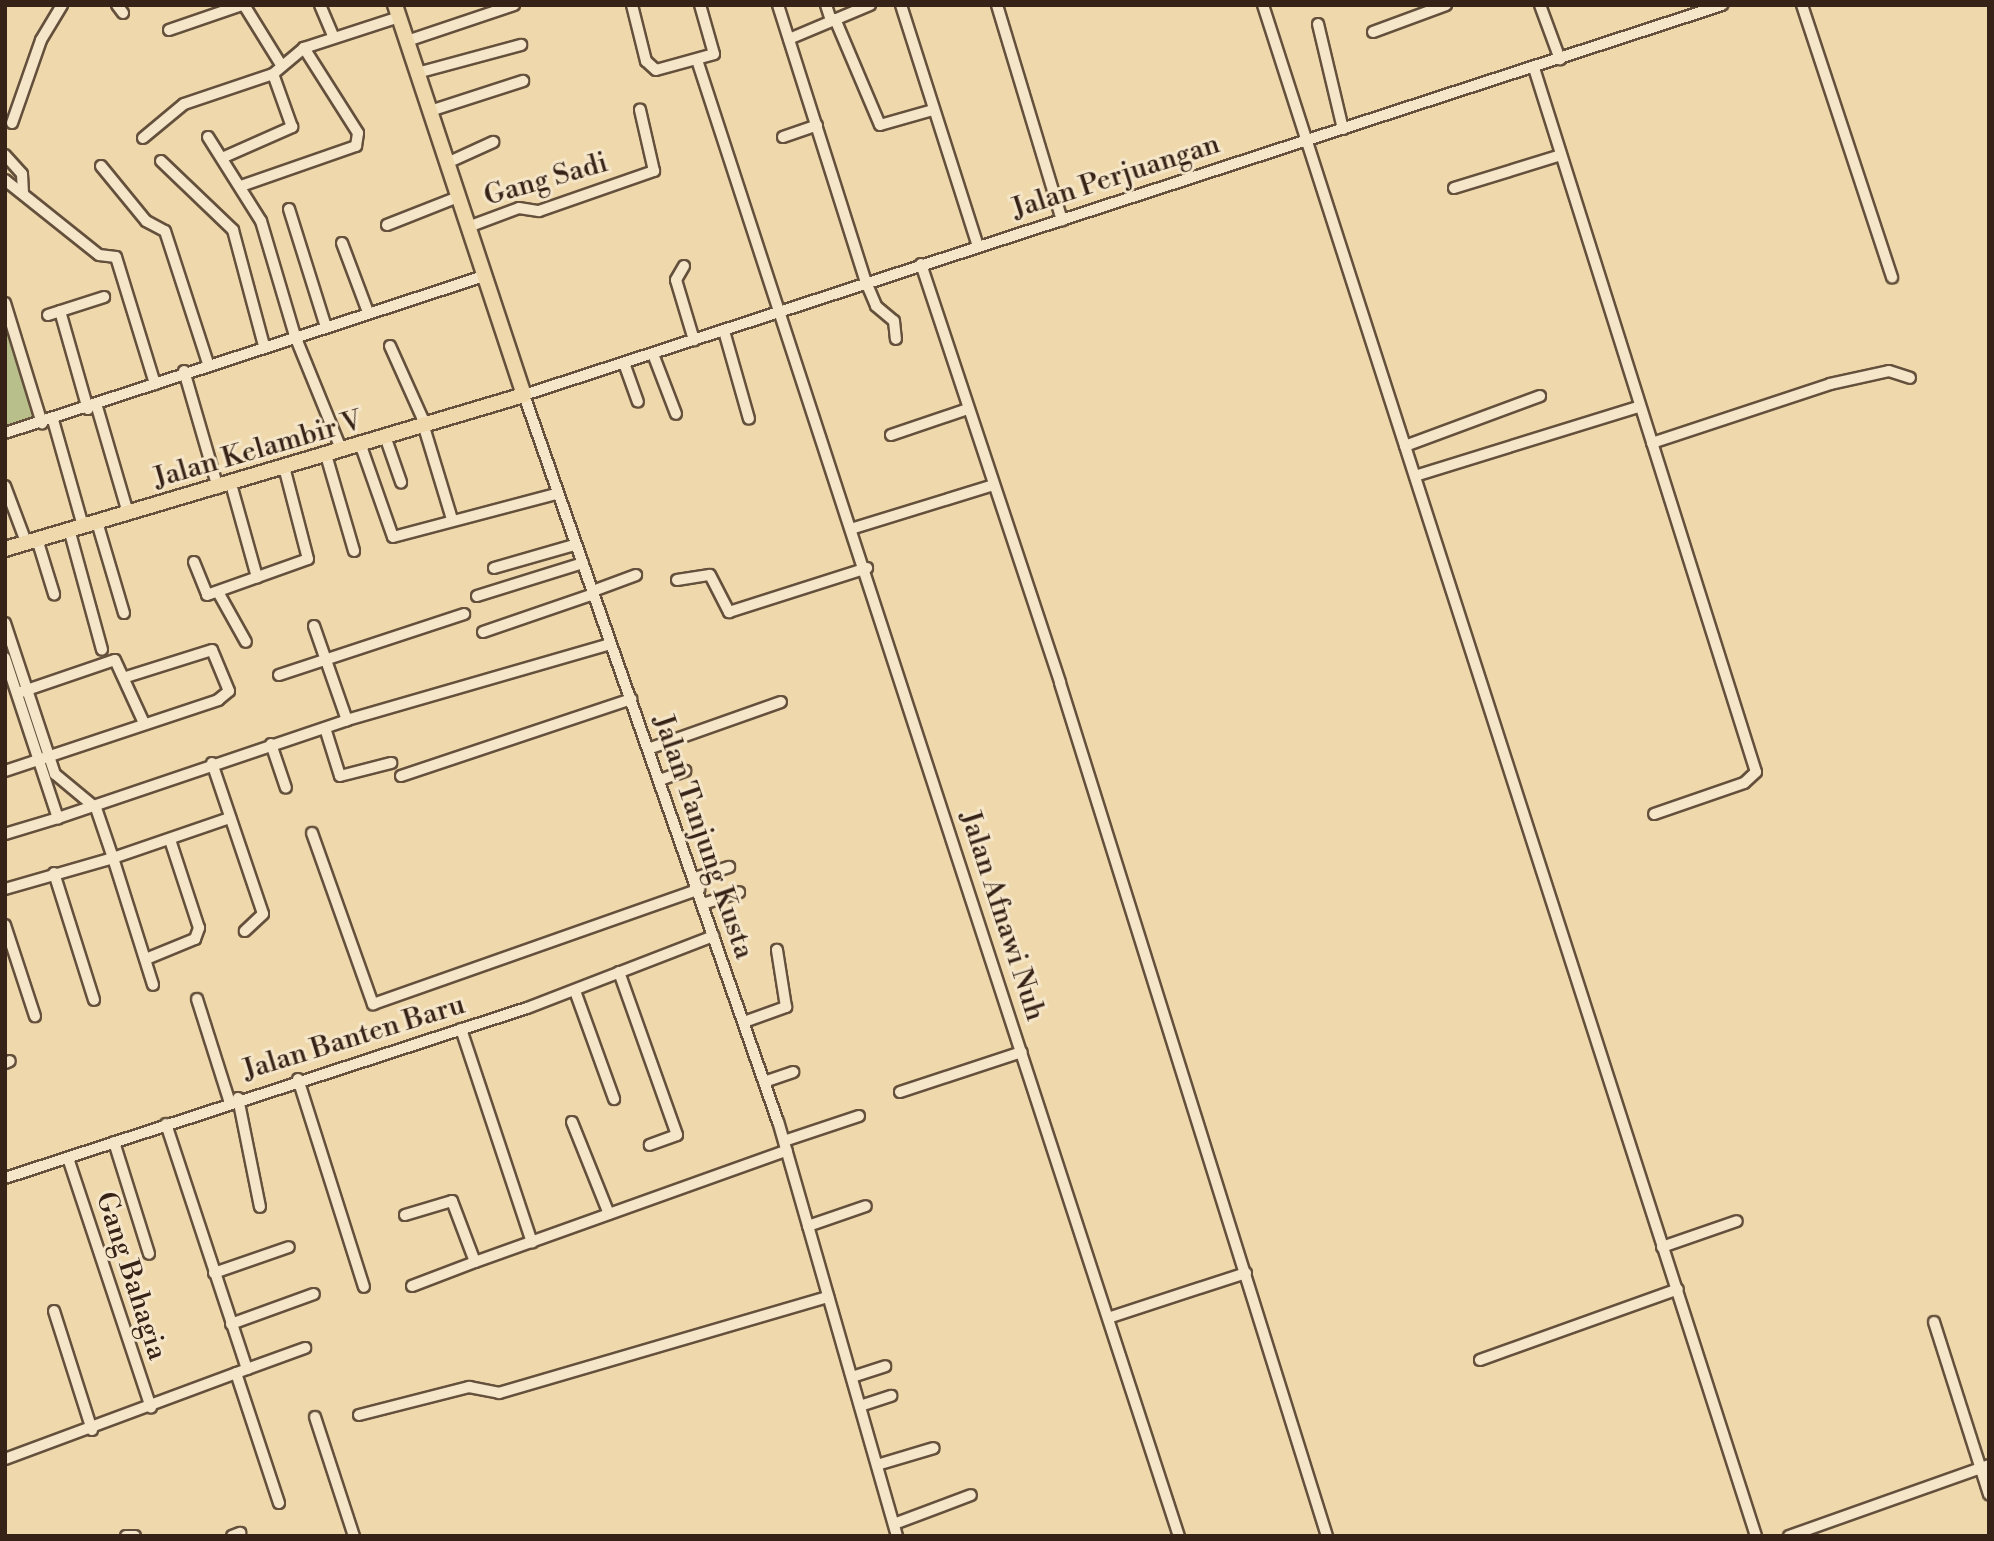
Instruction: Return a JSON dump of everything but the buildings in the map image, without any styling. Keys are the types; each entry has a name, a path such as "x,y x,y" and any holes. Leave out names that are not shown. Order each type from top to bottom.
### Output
{"main road":[{"path":"397,11 524,395"},
{"name":"Jalan Kelambir V","path":"5,549 386,439 524,395"}],"street":[{"path":"12,123 41,40 62,5"},
{"path":"169,30 243,5 280,63"},
{"path":"320,5 333,36"},
{"path":"407,41 514,5"},
{"path":"632,5 648,67 698,63 714,54 700,5"},
{"path":"778,5 866,282 876,306 894,321 896,340"},
{"path":"826,5 880,125 933,110"},
{"path":"789,39 870,5"},
{"path":"901,5 978,247"},
{"path":"997,5 1062,220"},
{"path":"1264,5 1756,1536"},
{"path":"1373,32 1446,5"},
{"path":"1540,5 1560,59"},
{"name":"Jalan Perjuangan","path":"524,395 1723,5"},
{"path":"1802,5 1892,277"},
{"path":"143,138 184,104 273,74 280,63 304,48 397,11"},
{"path":"1318,24 1343,129"},
{"path":"417,73 521,45"},
{"path":"241,186 360,141 304,48"},
{"name":"Jalan Afnawi Nuh","path":"698,63 777,312 854,528 1022,1052 1111,1317 1179,1536"},
{"path":"1534,68 1756,776 1654,814"},
{"path":"222,158 292,127 273,74"},
{"path":"430,111 523,81"},
{"name":"Gang Sadi","path":"468,227 519,208 540,211 654,171 640,110"},
{"path":"783,137 817,125"},
{"path":"208,137 261,222 295,336 342,451"},
{"path":"447,163 493,142"},
{"path":"5,155 22,174 23,192"},
{"path":"1454,188 1561,155"},
{"path":"161,161 233,230 264,346"},
{"path":"102,166 146,221 165,231 208,363"},
{"path":"5,180 99,255 116,257 155,384"},
{"path":"387,225 458,197"},
{"path":"289,209 326,327"},
{"path":"342,243 368,313"},
{"path":"921,264 1246,1273 1327,1536"},
{"path":"684,267 676,280 694,340"},
{"path":"5,433 93,408 184,371 484,276"},
{"path":"48,315 104,297"},
{"path":"5,303 83,526 124,613"},
{"path":"60,311 128,513"},
{"path":"724,331 749,419"},
{"path":"390,346 425,426 452,519"},
{"path":"653,354 676,414"},
{"path":"624,363 638,402"},
{"path":"184,371 257,577"},
{"path":"1652,443 1830,384 1883,371 1910,378"},
{"name":"Jalan Tanjung Kusta","path":"524,395 574,545 583,563 697,883 785,1146 897,1536"},
{"path":"1405,446 1540,396"},
{"path":"1415,476 1639,407"},
{"path":"891,435 968,409"},
{"path":"386,439 401,482"},
{"path":"361,446 391,536 556,494"},
{"path":"326,455 354,551"},
{"path":"194,562 204,595 309,557 284,467"},
{"path":"854,528 994,485"},
{"path":"5,486 54,594"},
{"path":"83,526 102,650"},
{"path":"494,568 574,545"},
{"path":"477,596 583,563"},
{"path":"677,580 710,575 729,612 867,568"},
{"path":"483,632 636,575"},
{"path":"218,592 246,642"},
{"path":"279,675 464,614"},
{"path":"5,623 21,692 58,818"},
{"path":"314,626 347,720"},
{"path":"5,834 96,808 212,763 347,720 610,644"},
{"path":"5,771 143,721 227,695 223,668 208,650 126,677"},
{"path":"5,659 21,692"},
{"path":"21,692 104,660 120,663 143,721"},
{"path":"401,776 631,699"},
{"path":"648,749 781,702"},
{"path":"324,728 340,776 391,764"},
{"path":"271,744 286,788"},
{"path":"42,758 66,789 96,808 153,985"},
{"path":"212,763 263,914 245,931"},
{"path":"660,780 685,771"},
{"path":"51,800 66,789"},
{"path":"5,889 170,841 230,818"},
{"path":"312,832 373,1004 697,883 729,867"},
{"path":"146,959 195,939 199,929 170,841"},
{"path":"54,873 94,1000"},
{"path":"704,904 739,892"},
{"path":"5,925 35,1016"},
{"name":"Jalan Banten Baru","path":"5,1178 234,1099 575,991 714,936"},
{"path":"744,1022 786,1007 777,950"},
{"path":"619,972 681,1133 650,1145"},
{"path":"575,991 614,1099"},
{"path":"197,999 234,1099 260,1208"},
{"path":"461,1029 532,1242"},
{"path":"900,1092 1022,1052"},
{"path":"764,1082 793,1072"},
{"path":"299,1079 364,1287"},
{"path":"412,1286 609,1214 859,1116"},
{"path":"572,1122 609,1214"},
{"path":"166,1124 232,1324 241,1371 279,1503"},
{"path":"114,1142 149,1254"},
{"name":"Gang Bahagia","path":"68,1158 151,1408"},
{"path":"405,1214 452,1200 475,1262"},
{"path":"808,1226 866,1206"},
{"path":"1662,1247 1737,1221"},
{"path":"214,1273 289,1248"},
{"path":"1111,1317 1246,1273"},
{"path":"1480,1360 1678,1289"},
{"path":"232,1324 314,1294"},
{"path":"359,1415 469,1387 499,1393 828,1297"},
{"path":"54,1311 92,1430"},
{"path":"1934,1322 1984,1466 1989,1494"},
{"path":"5,1459 92,1430 306,1348"},
{"path":"852,1377 885,1366"},
{"path":"860,1406 891,1396"},
{"path":"315,1417 354,1536"},
{"path":"877,1465 934,1448"},
{"path":"1789,1536 1984,1466"},
{"path":"894,1524 971,1495"},
{"path":"126,1536 135,1536"}],"green space":[{"path":"5,308 41,427 5,438"}]}
